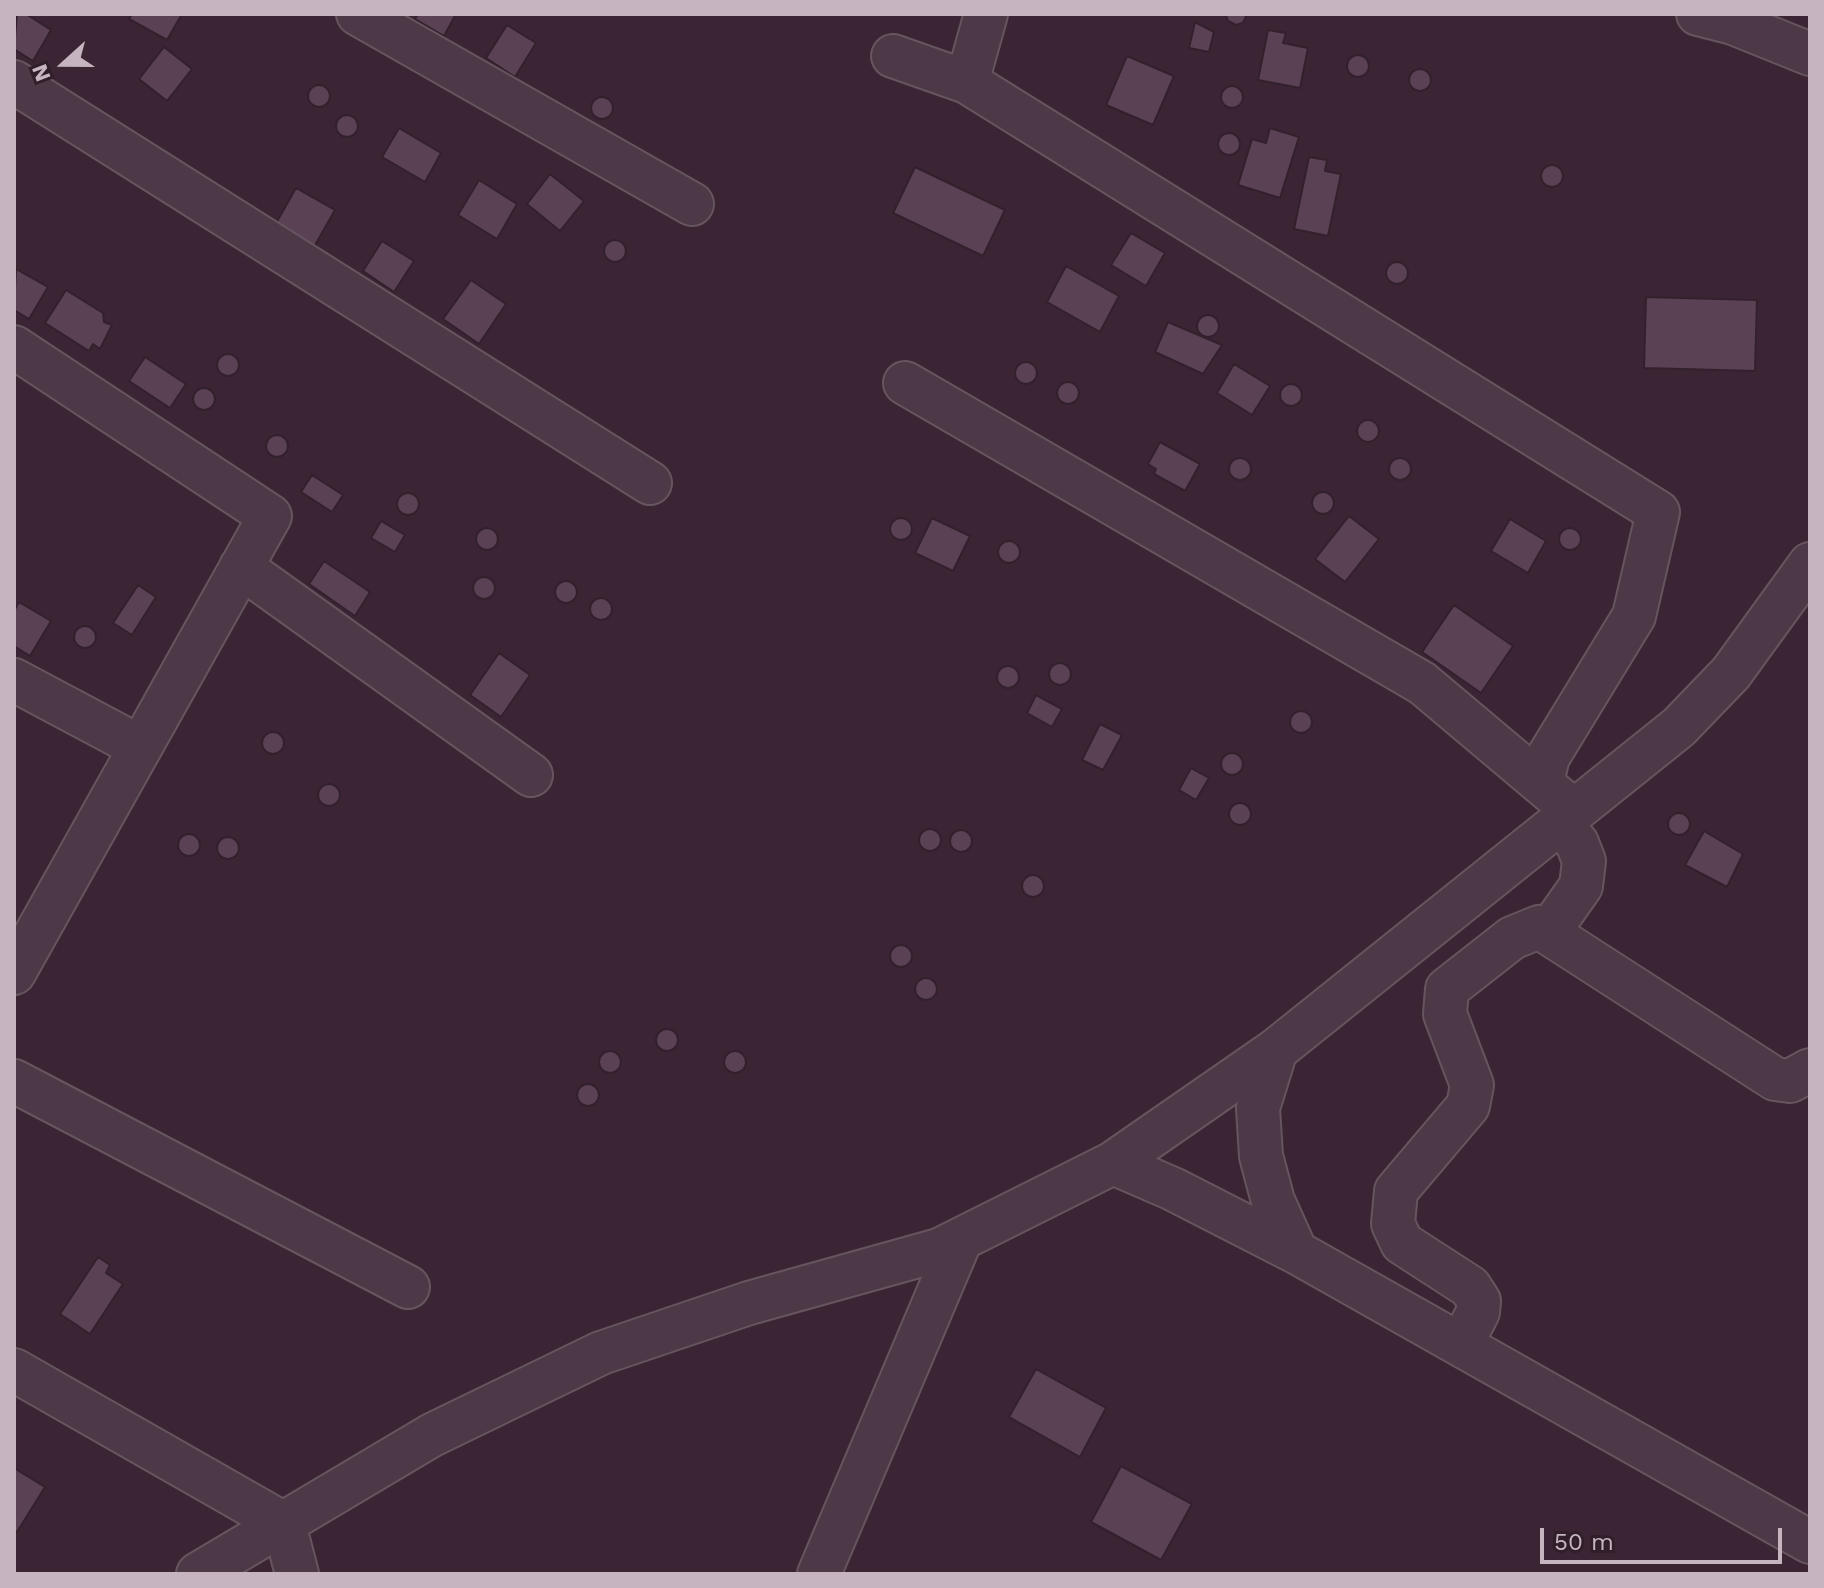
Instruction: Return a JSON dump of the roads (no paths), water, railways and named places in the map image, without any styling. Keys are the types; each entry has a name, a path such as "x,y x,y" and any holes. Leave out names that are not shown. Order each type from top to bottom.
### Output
{"street":[{"path":"358,14 692,204"},
{"path":"967,82 986,14"},
{"path":"1698,14 1733,23 1810,54"},
{"path":"893,56 967,82 1658,512 1634,616 1548,757 1542,782"},
{"path":"14,82 650,483"},
{"path":"14,347 270,516 14,973"},
{"path":"905,383 1422,683 1542,782 1567,818 1584,861 1581,886 1548,933"},
{"path":"198,1574 432,1435 601,1353 749,1303 939,1250 1113,1163 1276,1050 1679,727 1731,673 1810,564"},
{"path":"241,567 531,775"},
{"path":"14,680 140,747"},
{"path":"1461,1345 1478,1312 1479,1301 1470,1287 1402,1243 1393,1224 1396,1191 1468,1106 1472,1085 1445,1014 1447,989 1512,938 1539,927 1775,1079 1790,1081 1810,1070"},
{"path":"1276,1050 1258,1108 1261,1156 1273,1201 1296,1252"},
{"path":"14,1081 408,1287"},
{"path":"1113,1163 1173,1189 1296,1252 1810,1542"},
{"path":"819,1574 946,1282 961,1239"},
{"path":"14,1370 284,1524 297,1574"}]}
